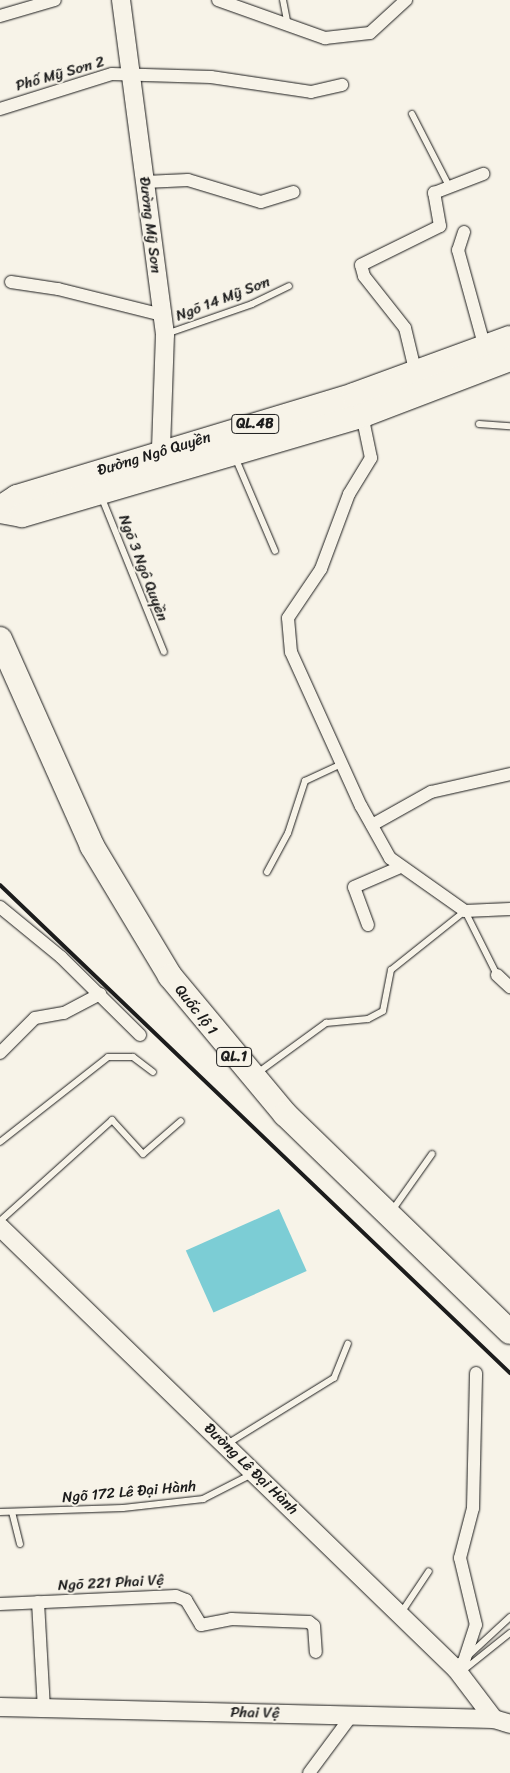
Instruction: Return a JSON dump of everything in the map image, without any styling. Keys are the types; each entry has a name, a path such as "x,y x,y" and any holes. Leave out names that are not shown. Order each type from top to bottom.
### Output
{"highway":[{"name":"Đường Ngô Quyền","path":"0,509 22,515 100,491 163,461 232,452 359,405 416,374 510,339"},
{"name":"Đường Ngô Quyền","path":"0,509 17,497 163,461 359,405 510,359"},
{"name":"Quốc lộ 1","path":"0,639 63,784 130,915 205,1023 252,1078 388,1215 510,1332"}],"street":[{"path":"0,16 54,0"},
{"name":"Đường Mỹ Sơn","path":"121,0 165,334 163,461"},
{"path":"218,0 325,38 370,33 406,0"},
{"name":"Phố Mỹ Sơn 2","path":"0,109 99,77 130,75 211,77 311,92 342,85"},
{"path":"416,374 405,328 364,276 361,265 440,226 434,193 483,174"},
{"path":"145,182 188,180 262,202 294,192"},
{"path":"464,232 458,250 484,348"},
{"path":"11,282 58,289 162,315"},
{"path":"359,405 371,458 349,494 321,569 288,625 291,652 341,764 372,825 398,868 426,880 465,911 510,908"},
{"path":"372,825 431,792 510,774"},
{"path":"368,925 354,887 398,868"},
{"path":"0,907 100,994 140,1035"},
{"path":"497,975 510,971"},
{"path":"497,975 510,987"},
{"path":"0,1053 35,1018 64,1013 100,994"},
{"name":"Đường Lê Đại Hành","path":"0,1227 400,1614 460,1668 502,1722"},
{"path":"460,1668 476,1625 460,1558 473,1508 476,1373"},
{"name":"Ngõ 221 Phai Vệ","path":"0,1604 176,1596 186,1600 201,1625 231,1618 309,1622 314,1626 316,1652"},
{"name":"Ngõ 221 Phai Vệ","path":"38,1602 44,1708"},
{"name":"Phai Vệ","path":"0,1707 352,1715 502,1722"},
{"path":"309,1773 352,1715"}],"lane":[{"path":"283,0 288,26"},
{"path":"412,114 449,186"},
{"name":"Ngõ 14 Mỹ Sơn","path":"165,334 252,304 290,286"},
{"path":"479,424 510,426"},
{"path":"232,452 274,551"},
{"name":"Ngõ 3 Ngô Quyền","path":"100,491 164,652"},
{"path":"267,872 288,833 306,781 341,764"},
{"path":"252,1078 326,1023 368,1020 383,1011 391,970 465,911 497,975"},
{"path":"0,1142 108,1057 133,1057 153,1072"},
{"path":"0,1221 112,1120 143,1154 181,1121"},
{"path":"388,1215 432,1154"},
{"path":"226,1445 334,1378 348,1344"},
{"name":"Ngõ 172 Lê Đại Hành","path":"0,1512 123,1508 203,1499 254,1472"},
{"path":"12,1512 20,1544"},
{"path":"400,1614 429,1571"},
{"path":"460,1668 510,1616"},
{"path":"460,1668 510,1633"}],"water":[{"path":"279,1209 307,1271 213,1313 186,1250"}],"railway":[{"path":"0,885 510,1373"}]}
